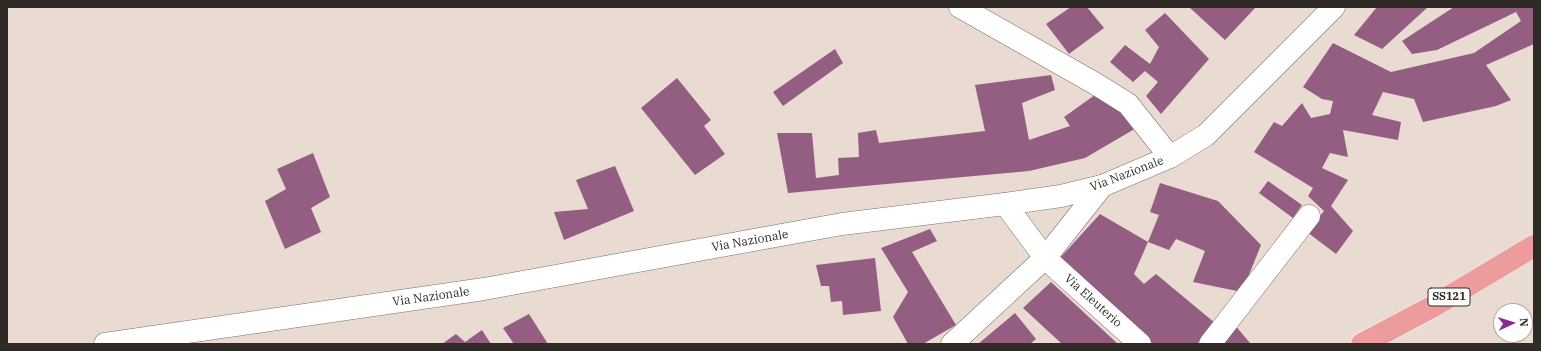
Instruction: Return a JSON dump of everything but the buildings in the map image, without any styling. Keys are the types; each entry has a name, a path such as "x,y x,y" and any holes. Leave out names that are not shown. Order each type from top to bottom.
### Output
{"main road":[{"path":"960,7 1089,80 1128,104 1170,157"},
{"name":"Via Nazionale","path":"104,344 484,289 842,224 1061,196 1102,186 1170,157 1206,135 1334,7"},
{"path":"952,344 1046,258 1102,186"},
{"name":"Via Eleuterio","path":"1005,204 1046,258 1140,344"},
{"path":"1210,344 1308,216"},
{"name":"SS121","path":"1362,344 1432,307 1534,246"}]}
